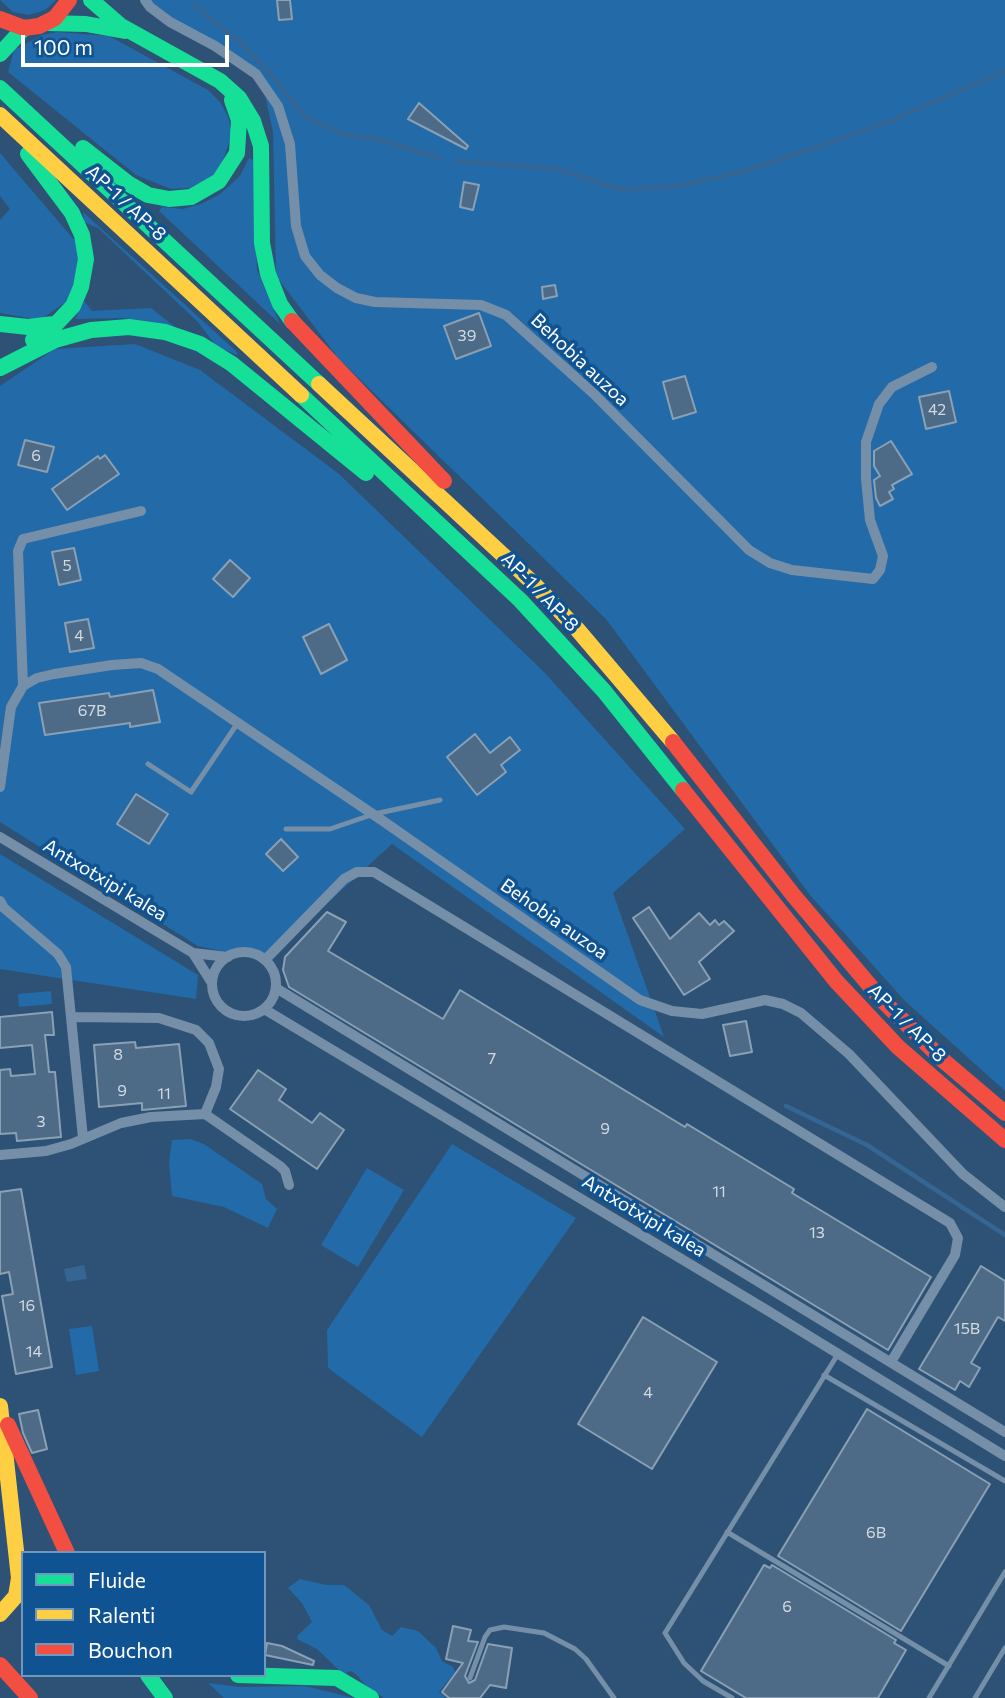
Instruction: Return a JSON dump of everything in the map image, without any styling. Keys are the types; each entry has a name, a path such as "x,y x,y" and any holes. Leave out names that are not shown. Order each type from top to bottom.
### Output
{"main road":[{"path":"48,23 62,12 69,0"},
{"path":"91,0 110,18 209,74 239,98 258,133 262,160 262,243 268,274 280,304 299,330 446,484 502,553"},
{"path":"0,19 24,27 48,23 86,24 133,33"},
{"path":"0,54 24,27"},
{"path":"44,129 73,141 148,195 169,199 191,197 210,188 226,173 237,153 239,142 236,109 226,89 209,74"},
{"name":"AP-1 / AP-8","path":"5,93 502,553 578,629 881,1000 945,1062 1005,1113"},
{"path":"0,115 72,213 82,235 86,259 81,287 72,306 56,324 0,365"},
{"name":"AP-1 / AP-8","path":"0,115 476,557 604,691 687,792 792,928 866,1014 931,1078 1005,1140"},
{"path":"0,324 28,327 56,324"},
{"path":"0,365 55,340 91,330 129,327 183,337 232,364 446,540 476,557"},
{"path":"1,1410 66,1551"},
{"path":"0,1614 19,1601 19,1578 1,1410"},
{"path":"0,1665 30,1698"},
{"path":"266,1676 337,1678 371,1698"},
{"path":"0,1677 19,1698"},
{"path":"150,1677 166,1698"}],"street":[{"name":"Behobia auzoa","path":"145,0 149,7 170,22 215,46 256,74 278,106 290,144 296,226 305,256 320,275 356,298 375,302 481,305 506,315 594,394 749,550 770,563 792,570 873,579 880,570 883,556 870,520 866,442 879,404 892,387 932,367"},
{"path":"0,787 11,707 23,686 18,551 23,539 141,511"},
{"name":"Behobia auzoa","path":"23,686 37,678 54,674 141,663 158,669 374,814 640,1000 672,1011 702,1014 765,1000 783,1004 801,1013 849,1054 963,1174 1005,1207"},
{"name":"Antxotxipi kalea","path":"0,837 192,953 228,957"},
{"path":"265,960 344,879 356,872 374,872 950,1223 958,1238 955,1255 891,1362"},
{"path":"0,901 4,908 58,954 66,967 83,1138"},
{"path":"240,952 253,953 265,960 275,978 276,988 264,1009 253,1015 234,1014 218,1003 212,983 219,964 240,952"},
{"name":"Antxotxipi kalea","path":"192,953 212,983"},
{"name":"Antxotxipi kalea","path":"276,988 1005,1432"},
{"name":"Antxotxipi kalea","path":"264,1009 1005,1457"},
{"path":"72,1017 159,1018 196,1030 209,1043 219,1069 216,1087 205,1114"},
{"path":"0,1155 47,1152 121,1123 151,1117 205,1114 280,1166 285,1171 289,1185"}],"lane":[{"path":"148,764 191,792 238,722"},
{"path":"286,829 330,828 374,814 440,800"},
{"path":"732,1698 703,1681 684,1663 665,1633 838,1354"},
{"path":"824,1375 1005,1481"},
{"path":"727,1532 949,1666"},
{"path":"929,1698 1005,1572"},
{"path":"470,1678 485,1637 490,1630 504,1627 544,1633 575,1648 614,1698"},
{"path":"975,1698 1005,1648"}],"shaded area":[{"path":"0,0 56,0 45,10 29,15 13,12"},
{"path":"149,0 1005,0 1005,1091 905,1001 810,895 606,619 339,359 276,276 273,132 262,81 154,11"},
{"path":"58,32 109,36 208,90 220,102 228,116 232,133 219,173 189,188 171,189 136,175 8,72 14,50 42,35"},
{"path":"0,153 81,248 73,297 40,320 0,313 0,220 10,209 0,196"},
{"path":"249,158 253,160 257,270 280,324 159,211 162,207 183,209 219,195 240,176"},
{"path":"83,212 237,352 237,355 216,346 198,322 98,228 84,222"},
{"path":"84,301 92,311 151,308 175,327 124,318 75,319"},
{"path":"135,344 200,370 339,474 545,673 685,829 613,893 664,1037 392,844 265,960 198,946 0,822 0,386 55,349"},
{"path":"0,854 198,975 196,999 0,969"},
{"path":"51,991 52,1004 19,1007 18,994"},
{"path":"190,1139 204,1144 262,1184 266,1199 277,1209 268,1228 224,1207 172,1196 169,1162 172,1140"},
{"path":"452,1144 576,1218 422,1437 328,1368 327,1330"},
{"path":"367,1168 404,1190 358,1267 321,1245"},
{"path":"84,1265 87,1279 67,1282 64,1269"},
{"path":"92,1326 99,1371 76,1375 69,1329"},
{"path":"300,1579 326,1585 344,1585 369,1605 382,1630 392,1636 401,1627 418,1631 436,1648 442,1661 453,1667 455,1672 439,1692 446,1698 384,1698 366,1686 357,1675 351,1671 343,1674 317,1649 297,1639 312,1622 302,1603 288,1588"},
{"path":"208,1683 240,1687 305,1686 354,1698 224,1698"}],"building":[{"path":"277,0 290,0 292,19 279,20"},
{"path":"419,103 468,146 466,149 408,119"},
{"path":"464,182 479,185 473,210 460,207"},
{"path":"555,285 557,296 543,299 542,287"},
{"path":"479,313 491,346 456,359 444,326"},
{"path":"685,376 696,412 673,419 663,382"},
{"path":"949,391 956,422 926,429 919,397"},
{"path":"25,440 54,447 47,472 18,465"},
{"path":"891,441 912,474 892,485 894,489 889,492 893,499 880,506 874,480 880,476 874,466 874,451"},
{"path":"105,455 119,474 67,510 52,489 98,456 100,459"},
{"path":"74,548 81,580 59,585 52,552"},
{"path":"230,560 250,578 233,597 213,579"},
{"path":"88,619 94,648 70,652 65,623"},
{"path":"329,624 347,660 321,674 303,637"},
{"path":"153,690 160,722 130,727 130,723 45,735 39,703"},
{"path":"475,734 490,753 510,737 520,750 501,765 506,772 477,795 447,757"},
{"path":"136,794 168,814 149,844 117,824"},
{"path":"281,839 298,857 283,871 266,854"},
{"path":"649,907 670,939 699,913 710,925 715,920 719,925 724,921 734,931 699,962 710,979 684,995 633,918"},
{"path":"327,912 346,922 328,951 443,1019 460,990 685,1127 687,1124 794,1189 792,1193 931,1277 888,1350 289,987 283,970 285,957"},
{"path":"52,1012 54,1035 45,1035 49,1072 55,1072 61,1137 17,1141 16,1133 0,1134 0,1070 10,1069 11,1076 35,1074 32,1045 0,1048 0,1017"},
{"path":"746,1021 752,1052 730,1056 723,1025"},
{"path":"135,1042 136,1048 179,1044 186,1106 142,1110 142,1103 99,1107 94,1045"},
{"path":"258,1070 286,1089 279,1100 312,1123 320,1113 344,1130 317,1169 230,1109"},
{"path":"21,1189 52,1367 16,1374 2,1296 13,1294 9,1272 0,1274 0,1192"},
{"path":"981,1266 1005,1281 1005,1321 998,1317 971,1363 980,1368 969,1387 960,1381 955,1390 919,1369"},
{"path":"643,1317 717,1362 652,1469 578,1424"},
{"path":"867,1409 990,1484 901,1631 778,1556"},
{"path":"38,1410 47,1449 32,1453 23,1433 19,1414"},
{"path":"764,1565 770,1568 772,1565 896,1640 894,1643 906,1650 878,1698 746,1698 701,1671"},
{"path":"453,1626 471,1630 468,1641 478,1642 465,1676 469,1683 475,1680 488,1644 512,1648 506,1688 490,1685 480,1698 449,1698 442,1692 463,1663 446,1659"},
{"path":"267,1643 282,1646 314,1661 313,1665 266,1655"}],"waterway":[{"path":"194,5 240,42 274,78 304,116 343,134 380,140 440,158"},
{"path":"457,161 557,169 621,190 677,186 741,172 809,150 888,122 1005,71"},
{"path":"786,1106 867,1145 1005,1235"}],"traffic: fast":[{"path":"91,0 121,26 220,81 239,98 253,121 261,146 262,243 268,274 280,304 292,321"},
{"path":"48,23 86,24 125,31"},
{"path":"0,54 24,28"},
{"path":"0,88 319,384"},
{"path":"83,148 129,184 148,195 169,199 191,197 219,181 237,153 239,120 232,100"},
{"path":"28,154 72,213 82,235 86,259 81,287 73,306 56,324 33,340"},
{"path":"0,324 28,327 54,324"},
{"path":"0,368 55,340 91,330 129,327 165,332 200,344 232,364 366,473"},
{"path":"301,395 520,600 604,691 683,790"},
{"path":"266,1676 337,1678 371,1698"},
{"path":"149,1677 165,1698"}],"traffic: slow":[{"path":"0,115 301,395"},
{"path":"319,384 534,584 577,629 673,742"},
{"path":"0,1406 19,1578 16,1596 0,1614"}],"traffic: jam":[{"path":"0,19 24,28 39,26 55,18 69,0"},
{"path":"292,321 444,481"},
{"path":"673,742 794,896 882,1000 945,1062 1005,1113"},
{"path":"683,790 836,981 898,1047 1005,1140"},
{"path":"8,1425 66,1551"},
{"path":"0,1665 30,1698"}]}
